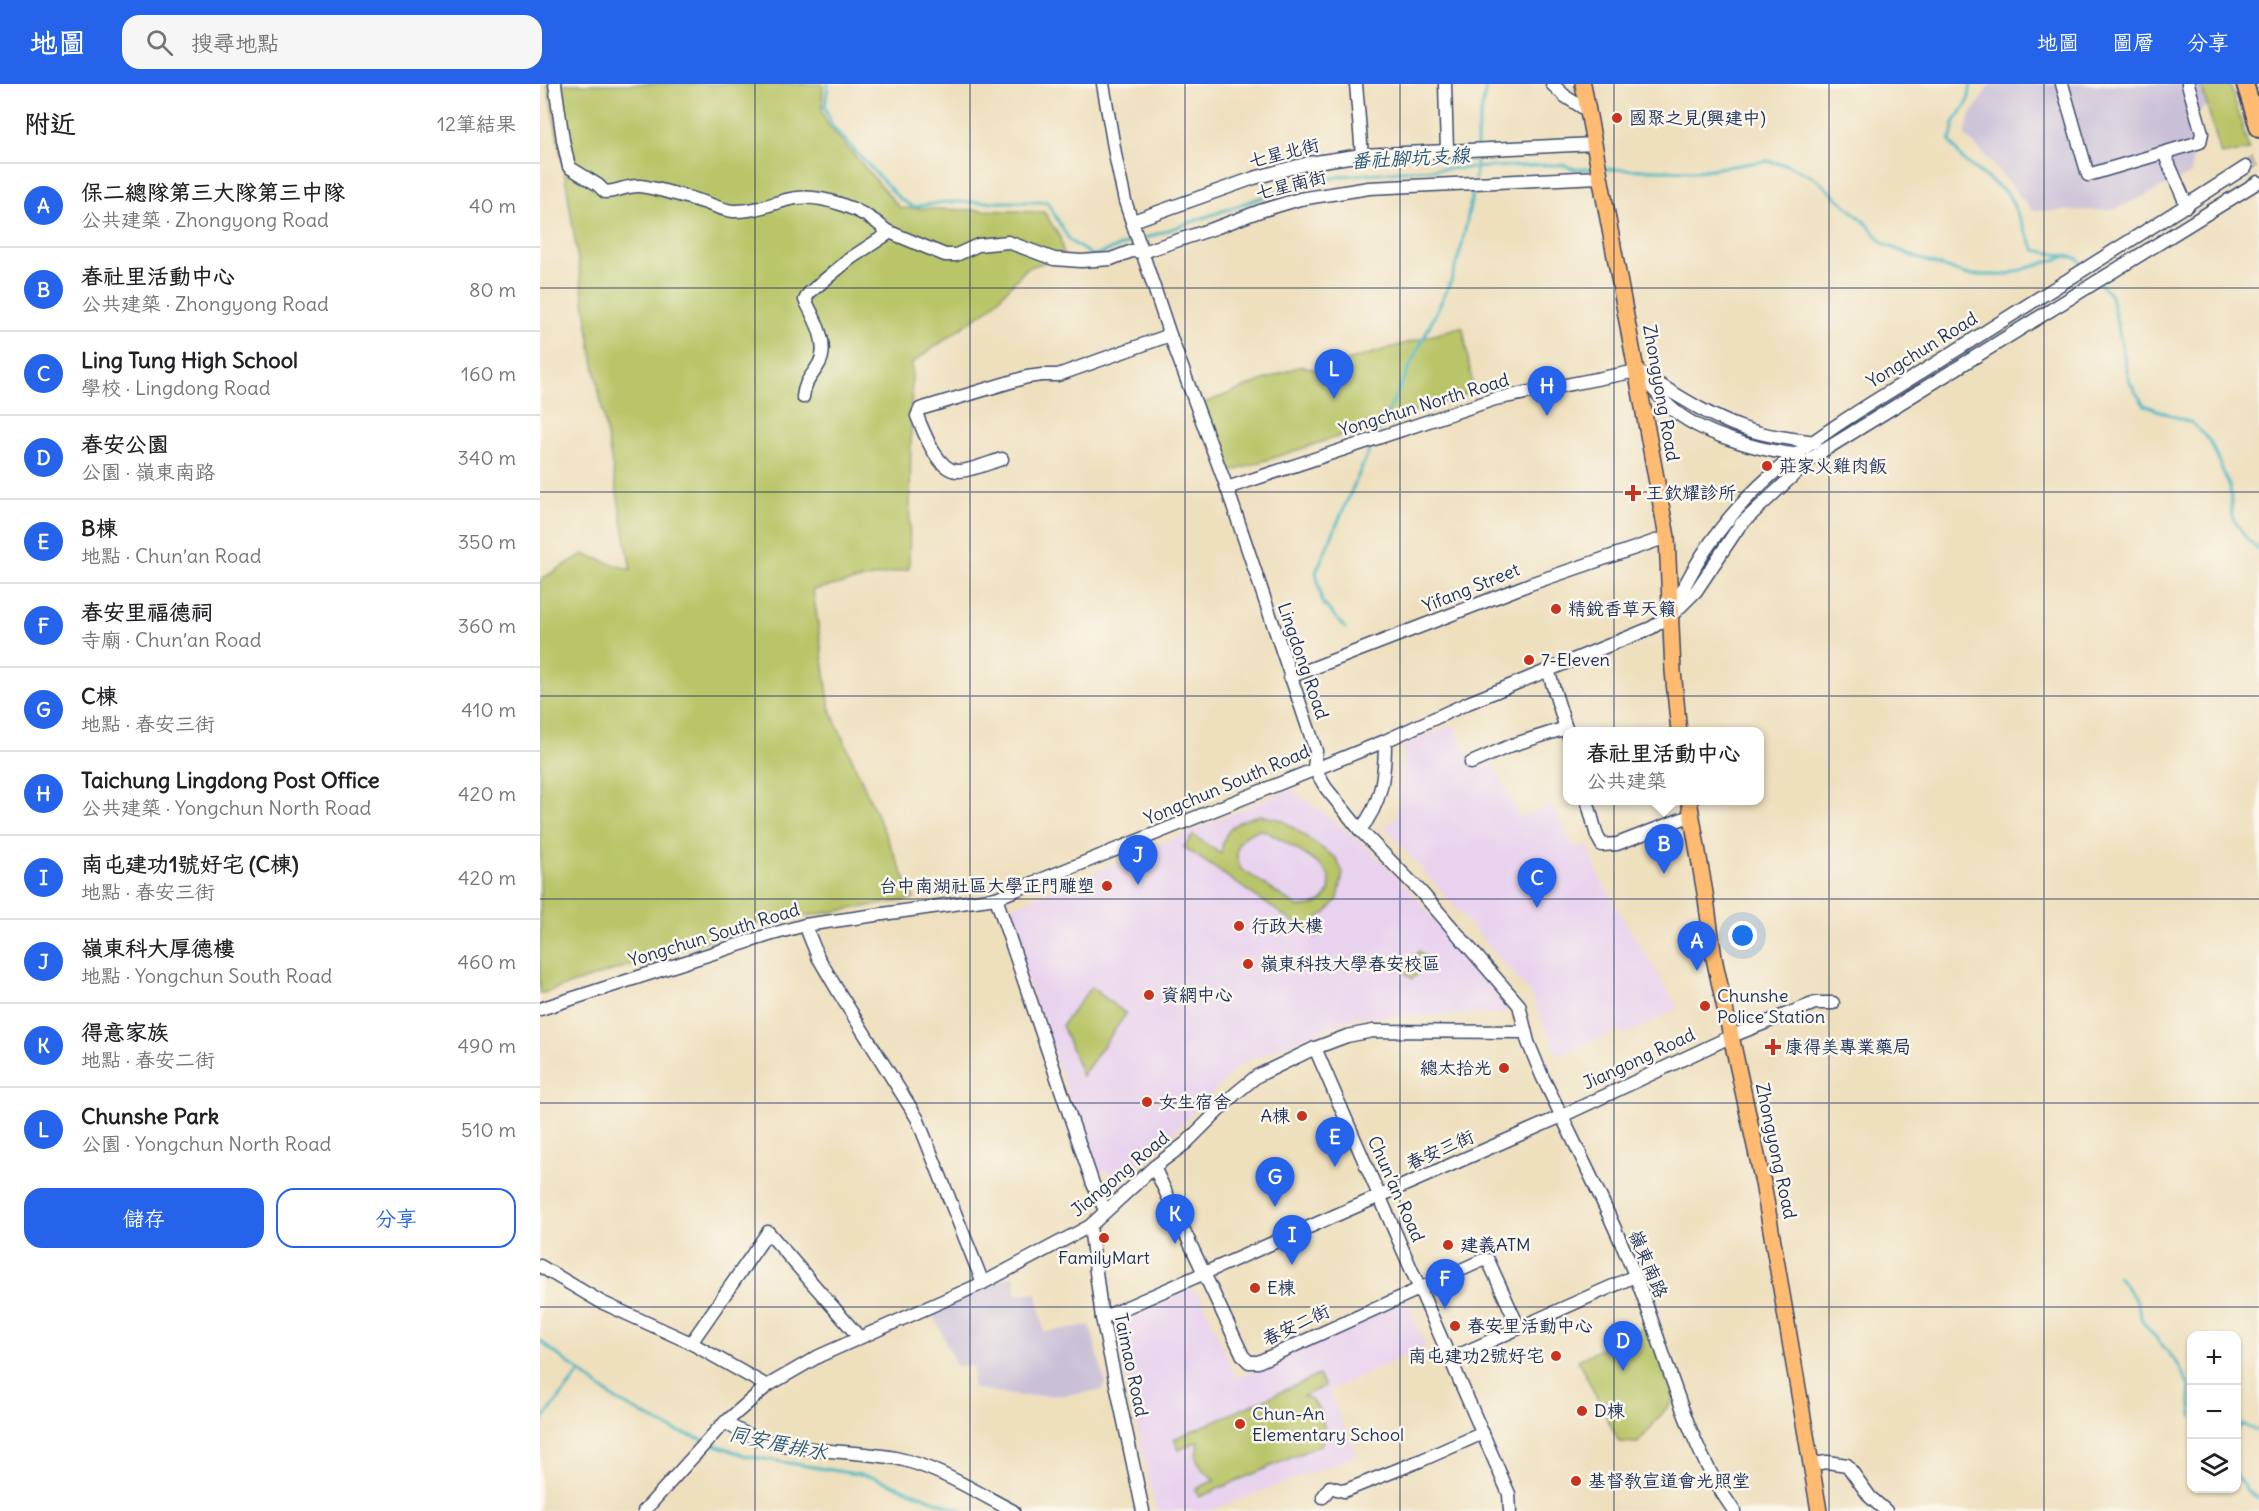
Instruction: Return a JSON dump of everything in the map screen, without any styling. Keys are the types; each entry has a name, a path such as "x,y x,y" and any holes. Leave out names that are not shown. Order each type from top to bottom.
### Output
{"highway":[{"path":"2245,84 2259,129"}],"main road":[{"path":"1583,84 1595,148"},
{"name":"Zhongyong Road","path":"1595,148 1667,537 1673,671 1679,727"},
{"name":"Zhongyong Road","path":"1690,808 1714,958 1763,1183 1820,1511"}],"street":[{"name":"七星南街","path":"555,84 569,167 605,192 639,186 703,202 724,210 741,212 804,196 827,199 869,218 887,231 945,255 956,255 978,245 1008,242 1054,259 1082,261 1111,259 1141,247 1215,228 1300,199 1369,188 1599,175"},
{"path":"1103,84 1118,172 1134,224"},
{"path":"1356,84 1362,155"},
{"path":"1445,84 1447,151"},
{"path":"1552,84 1566,97 1588,111"},
{"path":"2062,84 2088,176 2200,142 2202,133 2188,84"},
{"name":"七星北街","path":"1134,224 1254,178 1309,163 1362,155 1595,148"},
{"path":"2166,153 2187,206 2246,167"},
{"name":"Yongchun Road","path":"1813,457 2258,182"},
{"name":"Yongchun Road","path":"1795,455 1882,395 2187,206"},
{"name":"Lingdong Road","path":"1134,224 1170,335 1227,488 1316,751 1314,768 1326,788 1360,830 1422,893 1519,1005 1525,1032"},
{"path":"802,397 806,381 821,361 822,351 820,335 806,300 809,293 851,258 886,236 887,231"},
{"path":"1002,459 958,472 950,469 933,451 917,416 920,409 1027,377 1058,375 1170,335"},
{"path":"1637,371 1706,412 1742,428 1765,435 1831,445"},
{"path":"1637,371 1671,408 1698,425 1758,448 1813,457"},
{"name":"Yongchun North Road","path":"1227,488 1495,399 1637,371"},
{"path":"1672,615 1687,578 1715,537 1756,487 1795,455"},
{"name":"Yongchun South Road","path":"540,1009 769,934 805,925 996,898 1385,741 1468,703 1652,628 1672,615 1696,591 1740,525 1813,457"},
{"name":"Yifang Street","path":"1290,677 1530,584 1667,537"},
{"path":"1548,670 1565,727"},
{"path":"1471,763 1512,745 1563,733"},
{"path":"1360,830 1371,817 1379,798 1384,771 1385,741"},
{"path":"1588,805 1602,845 1617,844 1690,808"},
{"path":"996,898 1093,1184 1105,1210"},
{"path":"805,925 828,974 917,1118 983,1283"},
{"name":"Jiangong Road","path":"1562,1116 1732,1036 1815,1003 1833,1003"},
{"name":"Jiangong Road","path":"645,1511 722,1425 767,1386 819,1356 983,1283 1090,1226 1154,1167 1186,1143 1235,1094 1257,1076 1315,1048 1347,1036 1373,1031 1525,1032"},
{"name":"嶺東南路","path":"1525,1032 1542,1076 1635,1276 1682,1409 1721,1490 1734,1511"},
{"name":"Chun’an Road","path":"1315,1048 1509,1494 1510,1511"},
{"name":"春安三街","path":"1102,1318 1562,1116"},
{"name":"春安二街","path":"1154,1167 1243,1356 1249,1362 1258,1362 1483,1260 1488,1260 1519,1328"},
{"name":"Taimao Road","path":"1090,1226 1102,1318 1143,1511"},
{"path":"691,1342 768,1232 859,1337"},
{"path":"540,1266 601,1302 691,1342 767,1386"},
{"path":"1449,1359 1635,1276"},
{"path":"722,1425 764,1440 896,1458 952,1479 1013,1511"},
{"path":"1323,1497 1330,1487 1344,1491 1367,1483 1483,1433"},
{"path":"1813,1464 1827,1462 1847,1464 1870,1497 1886,1511"}],"shaded area":[{"path":"1990,84 2213,84 2215,93 2195,118 2191,174 2114,210 2033,211 1983,153 1965,136 1969,118"},
{"path":"1453,724 1476,770 1493,763 1520,817 1552,805 1574,848 1588,845 1599,877 1678,1008 1628,1034 1615,1032 1558,1056 1530,993 1385,827 1396,818 1404,745"},
{"name":"嶺東科技大學春安校區","path":"1291,789 1364,844 1409,890 1510,1005 1503,1014 1360,1017 1347,1020 1247,1061 1234,1071 1163,1143 1121,1175 1095,1169 1003,911"},
{"path":"1014,1275 1016,1294 1037,1293 1044,1332 1090,1325 1105,1382 1103,1390 1066,1395 1018,1396 972,1388 973,1366 956,1366 933,1313"},
{"name":"Chun-An Elementary School","path":"1189,1288 1200,1295 1236,1378 1406,1300 1426,1346 1329,1391 1357,1456 1208,1511 1156,1511 1115,1327 1119,1322"}],"green space":[{"path":"547,84 823,84 822,111 828,125 900,208 1044,212 1060,237 1064,256 1027,268 991,307 912,363 909,569 813,590 830,709 914,899 762,923 540,994 540,580 583,554 631,570 592,353 565,175"},
{"path":"2201,84 2230,84 2249,150 2221,155"},
{"path":"1463,328 1473,389 1470,393 1233,471 1226,468 1202,404 1300,366 1317,370"},
{"path":"1260,815 1282,820 1336,858 1343,873 1338,899 1326,913 1314,920 1323,927 1315,937 1184,847 1193,835 1221,854 1224,838 1232,827","holes":["1260,830 1268,832 1313,860 1328,874 1329,888 1327,895 1321,901 1310,906 1298,907 1240,868 1237,854 1243,839"]},
{"path":"1419,951 1430,961 1412,979 1401,969"},
{"path":"1091,987 1126,1014 1082,1076 1062,1025"},
{"path":"1648,1326 1674,1399 1638,1443 1619,1442 1578,1360"},
{"path":"1319,1375 1325,1386 1303,1396 1315,1404 1322,1416 1324,1431 1321,1445 1199,1497 1196,1489 1215,1480 1203,1470 1196,1458 1198,1441 1179,1450 1174,1439"}],"waterway":[{"name":"番社腳坑支線","path":"828,84 825,107 832,126 899,198 913,207 945,202 1047,202 1070,241 1093,256 1134,241"},
{"path":"1477,146 1486,87 1489,84"},
{"path":"1971,84 1968,102 1955,121 1950,141 1962,159 2008,194 2035,250 2077,258 2084,265"},
{"name":"番社腳坑支線","path":"1475,179 1477,153"},
{"name":"番社腳坑支線","path":"1603,169 1698,171 1766,161 1787,165 1815,178 1868,225 1884,244 1968,275 2005,275 2067,256"},
{"name":"番社腳坑支線","path":"1140,240 1277,192 1342,176 1415,170 1541,165 1594,169"},
{"path":"1378,433 1451,281 1462,245 1474,186"},
{"path":"2100,283 2111,296 2130,383 2144,405 2192,423 2210,441 2230,488 2232,517 2247,539 2259,550"},
{"path":"1345,628 1322,602 1316,572 1372,444"},
{"path":"2118,1276 2137,1301 2142,1321 2178,1364 2188,1385"},
{"name":"同安厝排水","path":"540,1341 616,1400 671,1429 704,1440"},
{"path":"540,1423 580,1372"},
{"path":"2241,1426 2259,1432"},
{"name":"同安厝排水","path":"710,1443 747,1456 873,1477 962,1511"},
{"path":"2241,1482 2247,1491 2259,1499"}],"tunnel":[{"path":"2246,167 2259,159"}],"place":[{"name":"國聚之見(興建中)","path":"1617,118"},
{"name":"Chunshe Park","path":"1334,399"},
{"name":"Taichung Lingdong Post Office","path":"1547,416"},
{"name":"莊家火雞肉飯","path":"1767,466"},
{"name":"王欽耀診所","path":"1633,493"},
{"name":"精銳香草天籟","path":"1556,609"},
{"name":"7-Eleven","path":"1529,660"},
{"name":"春社里活動中心","path":"1664,874"},
{"name":"嶺東科大厚德樓","path":"1138,885"},
{"name":"台中南湖社區大學正門雕塑","path":"1107,886"},
{"name":"Ling Tung High School","path":"1537,908"},
{"name":"行政大樓","path":"1239,926"},
{"name":"嶺東科技大學春安校區","path":"1248,964"},
{"name":"保二總隊第三大隊第三中隊","path":"1697,971"},
{"name":"資網中心","path":"1149,995"},
{"name":"Chunshe Police Station","path":"1705,1006"},
{"name":"康得美專業藥局","path":"1773,1047"},
{"name":"總太拾光","path":"1504,1068"},
{"name":"女生宿舍","path":"1147,1102"},
{"name":"A棟","path":"1302,1116"},
{"name":"B棟","path":"1335,1167"},
{"name":"C棟","path":"1275,1207"},
{"name":"FamilyMart","path":"1104,1238"},
{"name":"得意家族","path":"1175,1244"},
{"name":"建義ATM","path":"1448,1245"},
{"name":"南屯建功1號好宅 (C棟)","path":"1292,1265"},
{"name":"E棟","path":"1255,1288"},
{"name":"春安里福德祠","path":"1445,1309"},
{"name":"春安里活動中心","path":"1455,1326"},
{"name":"南屯建功2號好宅","path":"1556,1356"},
{"name":"春安公園","path":"1623,1371"},
{"name":"D棟","path":"1582,1411"},
{"name":"Chun-An Elementary School","path":"1240,1424"},
{"name":"基督教宣道會光照堂","path":"1576,1481"}]}
